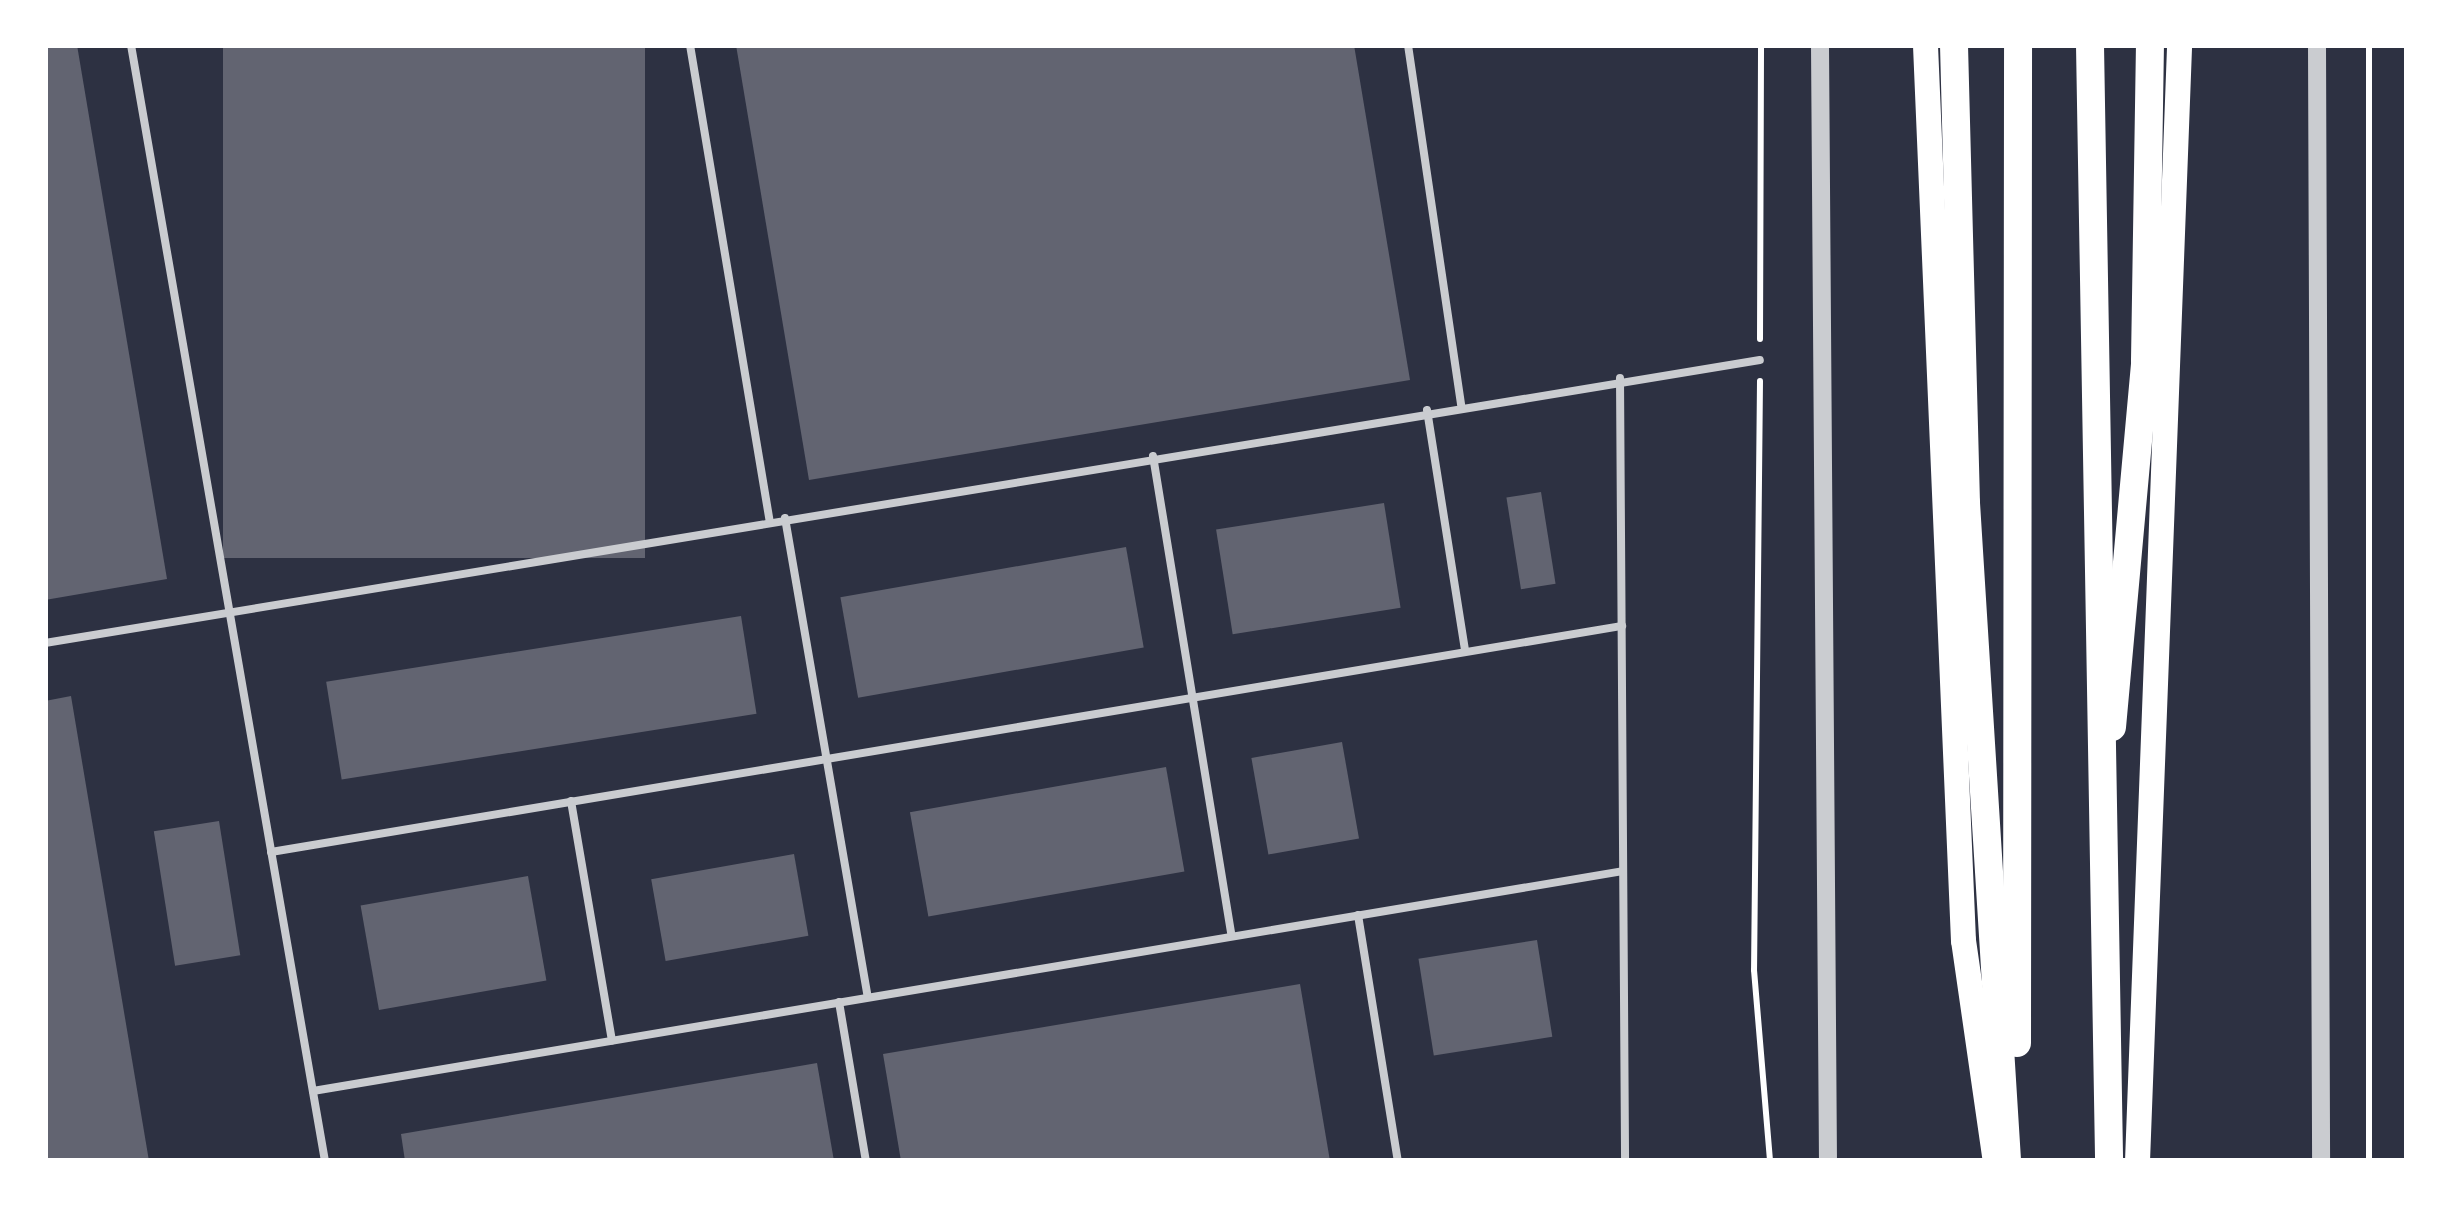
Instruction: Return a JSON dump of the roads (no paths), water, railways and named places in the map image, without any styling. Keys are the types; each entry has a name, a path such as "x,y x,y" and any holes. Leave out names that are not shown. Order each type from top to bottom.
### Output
{"highway":[{"path":"1954,45 1966,503 2007,1161"},
{"path":"2017,1161 2018,45"},
{"path":"2090,45 2098,878 2109,1161"},
{"path":"2098,878 2145,362 2150,45"}],"main road":[{"path":"1924,45 1962,920 1995,1161"},
{"path":"2137,1161 2179,45"}],"street":[{"path":"1820,45 1828,1161"},
{"path":"2317,45 2321,1161"}],"lane":[{"path":"131,45 325,1161"},
{"path":"690,45 770,521"},
{"path":"1408,45 1461,405"},
{"path":"45,643 1620,378 1760,360"},
{"path":"1620,378 1625,1161"},
{"path":"1427,410 1465,649"},
{"path":"1153,456 1232,936"},
{"path":"785,518 868,997"},
{"path":"271,852 1465,649 1622,626"},
{"path":"571,802 612,1040"},
{"path":"313,1091 1623,871"},
{"path":"1358,916 1398,1161"},
{"path":"839,1002 866,1161"}]}
